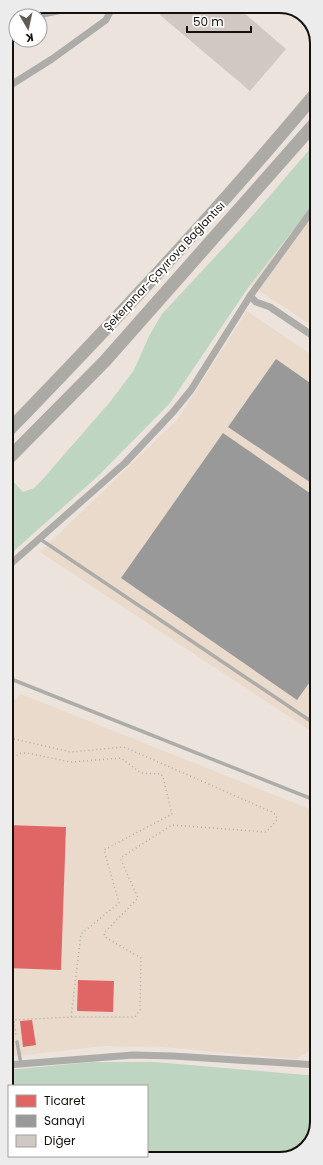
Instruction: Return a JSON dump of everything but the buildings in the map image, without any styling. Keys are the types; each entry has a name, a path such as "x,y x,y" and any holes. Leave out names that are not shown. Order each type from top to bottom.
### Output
{"highway":[{"name":"Şekerpınar-Çayırova Bağlantısı","path":"13,426 83,353 258,164 310,101"},
{"name":"Şekerpınar-Çayırova Bağlantısı","path":"13,454 105,361 310,129"}],"street":[{"path":"13,84 52,60 106,20 110,13"},
{"path":"13,562 125,462 173,412 191,390 250,296 310,213"},
{"path":"250,296 256,302 270,307 310,334"},
{"path":"13,1065 140,1055 310,1065"}],"lane":[{"path":"40,539 310,721"},
{"path":"13,680 310,798"},
{"path":"17,1042 21,1064"}],"path":[{"path":"13,740 71,752 124,747 276,815 277,820 266,832 172,825 122,857 121,860 138,898 104,933 105,937 141,958 140,1010 135,1017 71,1017 14,1020 17,1042"},
{"path":"13,757 21,753 27,753 71,762 121,758 141,773 161,774 172,814 104,850 119,903 82,934 71,1017"}],"shaded area":[{"path":"310,209 310,324 250,285"},
{"path":"247,311 310,354 310,730 40,552 177,420"},
{"path":"21,694 310,809 310,1051 296,1059 163,1047 104,1046 13,1056 13,701"}],"green space":[{"path":"310,149 310,209 250,285 170,403 98,476 13,552 13,481 23,492 34,488 42,480 110,402 134,370 149,336 162,314 241,229"},
{"path":"92,1062 155,1062 310,1075 309,1128 307,1135 300,1145 290,1150 280,1152 148,1152 148,1085 13,1085 13,1069"}]}
